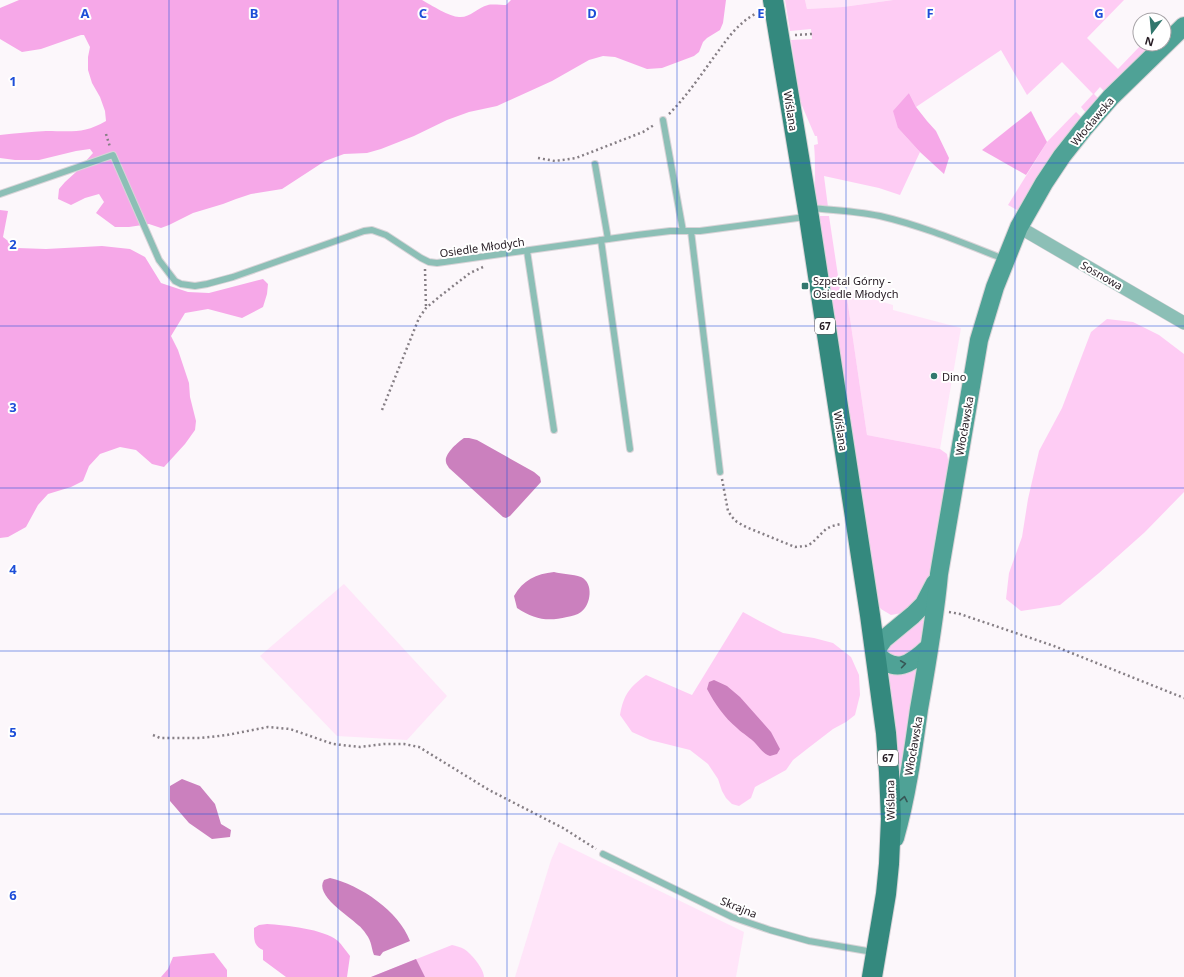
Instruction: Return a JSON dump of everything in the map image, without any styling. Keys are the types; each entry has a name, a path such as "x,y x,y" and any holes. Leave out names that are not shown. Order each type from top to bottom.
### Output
{"main road":[{"name":"Wiślana","path":"773,2 808,212 870,615 886,733 891,819 888,864"},
{"name":"Włocławska","path":"888,864 901,816 912,756 936,609 939,574 979,340 986,314 1019,227 1044,183 1062,156 1111,97 1184,26"},
{"path":"929,647 914,661 902,666 884,661 875,652 884,639 924,604 939,574"},
{"path":"870,615 888,622 902,624"},
{"name":"67","path":"872,977 886,894 888,864"}],"street":[{"name":"Sosnowa","path":"1019,227 1184,323"}],"lane":[{"path":"663,120 683,230"},
{"path":"0,194 113,155"},
{"name":"Osiedle Młodych","path":"113,155 159,260 174,281 181,284 195,286 233,277 372,230 386,235 421,258 429,262 437,263 683,230 700,231 808,212 845,211 878,216 906,223 1006,260"},
{"path":"596,164 630,449"},
{"path":"691,231 720,472"},
{"path":"526,251 554,430"},
{"name":"Skrajna","path":"603,854 732,917 770,930 810,941 876,953"}],"path":[{"path":"538,158 555,161 576,158 643,132 663,120 688,93 732,32 749,17 773,2"},
{"path":"106,134 113,155"},
{"path":"426,308 425,274 426,265 429,262"},
{"path":"382,410 419,318 426,308 470,274 483,267"},
{"path":"720,472 728,511 737,522 746,527 800,547 812,543 826,529 832,526 842,524 855,525"},
{"path":"936,609 960,614 1054,646 1184,698"},
{"path":"153,735 160,738 201,738 227,735 268,727 290,729 333,744 360,747 384,744 404,744 419,747 490,790 563,828 603,854"}],"shaded area":[{"path":"19,0 422,0 446,13 463,17 488,5 506,5 511,0 726,0 723,23 720,30 703,42 699,52 694,56 662,68 647,69 615,57 603,56 589,60 552,81 497,106 469,112 447,120 414,136 381,149 367,153 344,154 325,161 282,189 251,194 193,213 161,228 149,224 129,227 115,227 96,213 104,202 99,194 85,198 71,205 58,199 59,189 93,153 90,149 39,160 15,160 0,158 0,135 46,131 77,131 91,128 106,121 105,111 100,97 92,83 88,70 90,47 84,35 41,49 22,52 0,39 0,8"},
{"path":"785,0 805,0 807,9 843,7 893,0 1124,0 1087,38 1118,69 1134,52 1149,52 1107,94 1100,87 1094,94 1099,99 1086,113 1081,107 1093,94 1062,62 1027,95 1001,50 916,107 909,93 898,128 920,152 900,195 879,188 824,176 828,207 815,206 814,145 818,144 817,136 815,136 800,101 791,40 812,39 811,29 790,31"},
{"path":"805,0 893,0 843,7 807,9"},
{"path":"909,93 916,107 936,131 949,158 944,174 920,152 898,128 893,111"},
{"path":"1031,111 1047,142 1026,175 982,150"},
{"path":"1076,112 1083,119 1021,212 1008,205 1047,142"},
{"path":"0,210 8,211 3,237 17,248 46,249 102,246 130,249 145,257 161,283 188,292 209,293 263,279 268,284 263,307 242,318 208,309 185,313 171,336 178,350 189,383 190,397 196,421 195,430 185,444 164,467 152,464 136,450 120,447 100,454 89,466 83,481 71,487 48,494 38,505 26,527 8,537 0,538"},
{"path":"817,216 829,216 840,289 846,291 867,435 940,449 947,454 949,465 932,570 927,588 902,613 891,615 881,609 878,605"},
{"path":"846,291 893,305 893,310 961,328 940,449 867,435"},
{"path":"1107,319 1133,322 1159,335 1184,354 1184,492 1145,532 1060,605 1021,611 1006,599 1009,573 1022,537 1028,499 1039,451 1062,408 1091,332"},
{"path":"464,438 477,440 534,472 540,477 541,482 510,516 506,518 503,517 447,465 447,455 455,445"},
{"path":"554,572 578,576 585,580 588,584 590,594 584,609 573,616 547,619 529,615 517,608 514,596 526,582 541,574"},
{"path":"344,584 447,696 407,740 337,736 260,656"},
{"path":"743,612 783,633 833,643 851,657 859,675 860,695 855,715 833,729 793,760 786,770 755,787 751,798 739,806 732,804 726,798 718,779 708,764 690,750 650,740 632,732 620,715 623,702 628,692 646,675 692,695"},
{"path":"921,619 924,621 919,649 898,660 887,652 889,645"},
{"path":"914,669 917,670 901,764 899,767 888,673"},
{"path":"714,680 727,686 740,697 771,732 780,749 777,754 770,756 766,754 724,715 707,689 709,682"},
{"path":"182,779 200,786 215,804 221,824 231,830 230,837 212,839 189,823 170,801 170,786"},
{"path":"559,842 744,932 736,977 515,977 551,860"},
{"path":"330,878 342,881 366,893 377,901 397,919 405,930 410,941 383,952 380,956 374,955 369,940 363,930 334,905 324,892 322,886 324,880"},
{"path":"267,924 294,927 324,933 332,937 338,941 350,956 347,977 286,977 263,960 263,950 256,944 254,928 259,925"},
{"path":"452,945 463,948 470,954 480,966 484,977 371,977"},
{"path":"214,953 227,970 227,977 161,977 168,969 173,957"},
{"path":"416,959 425,977 371,977"}],"place":[{"name":"Szpetal Górny - Osiedle Młodych","path":"805,286"},
{"name":"Dino","path":"934,376"}]}
